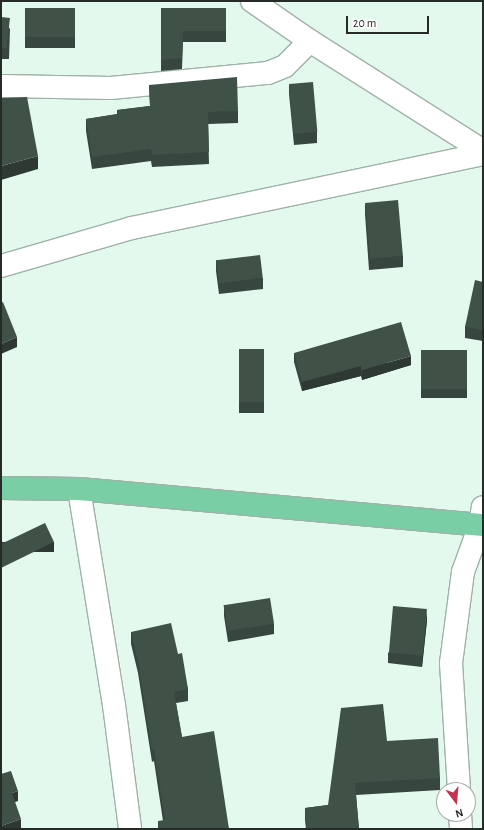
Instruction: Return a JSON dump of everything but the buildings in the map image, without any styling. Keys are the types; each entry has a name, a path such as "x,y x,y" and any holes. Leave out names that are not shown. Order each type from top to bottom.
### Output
{"highway":[{"path":"1,488 79,490 482,519"}],"street":[{"path":"252,1 310,41 483,151"},
{"path":"1,86 111,88 268,73 285,66 310,41"},
{"path":"1,266 132,228 483,154"},
{"path":"79,490 114,705 130,829"},
{"path":"458,782 451,663 463,572 482,519"}]}
